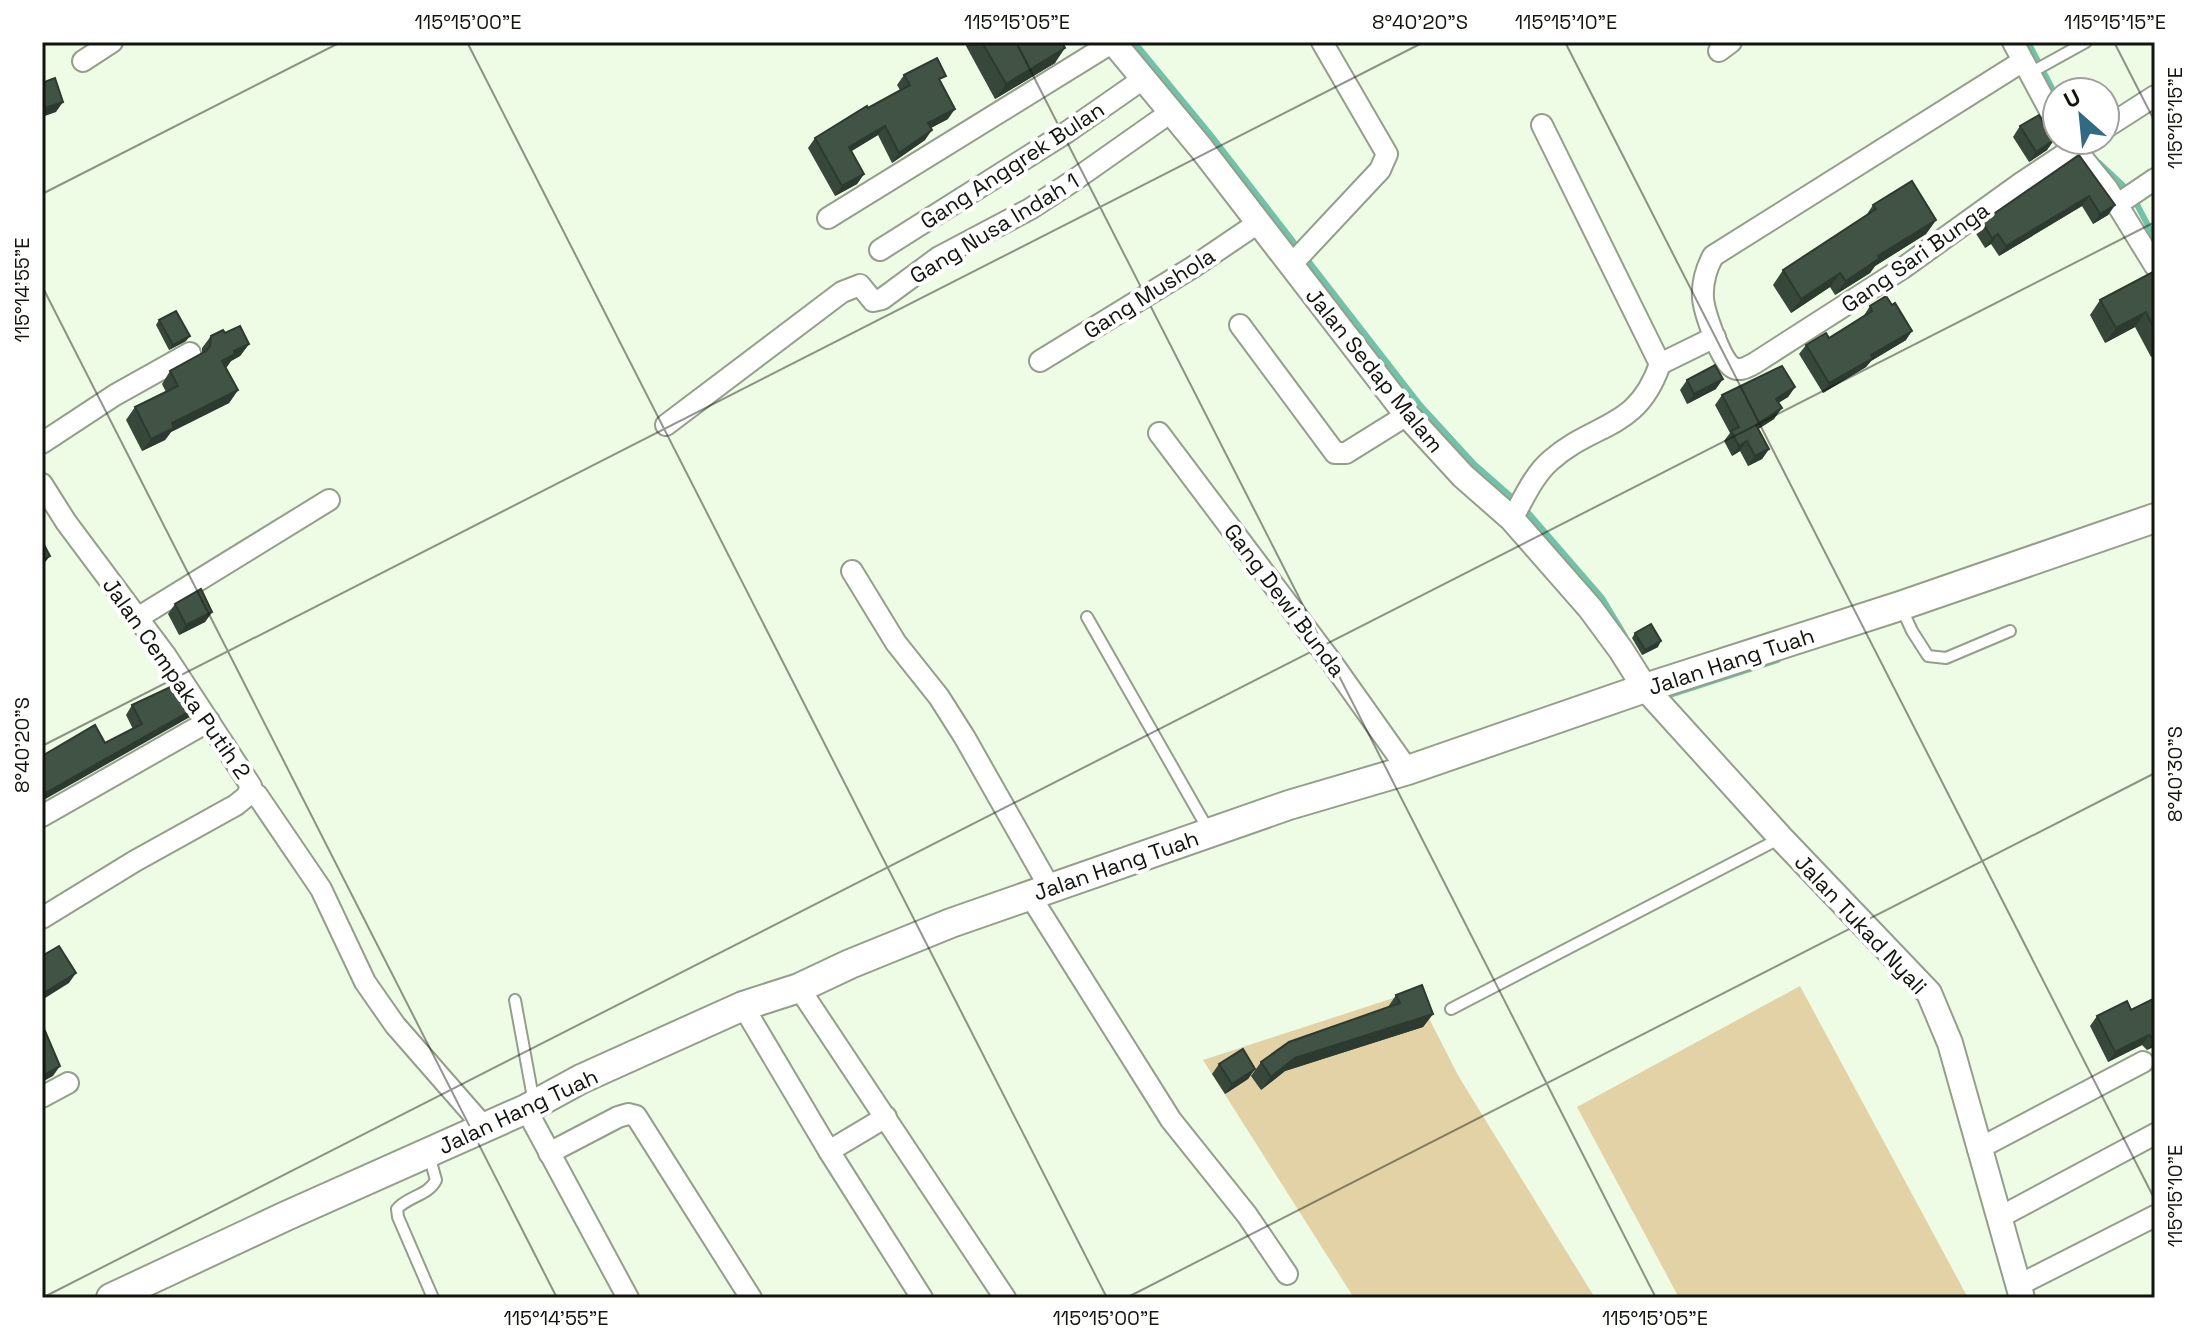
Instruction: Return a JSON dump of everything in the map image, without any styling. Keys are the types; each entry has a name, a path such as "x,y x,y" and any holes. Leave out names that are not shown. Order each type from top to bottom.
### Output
{"main road":[{"name":"Jalan Hang Tuah","path":"111,1298 485,1128 581,1079 743,1006 799,988 850,964 1039,891 1304,800 1408,770 1645,688 1900,606 2155,518"}],"street":[{"path":"83,61 112,42"},
{"path":"828,218 1113,42"},
{"name":"Jalan Sedap Malam","path":"1113,42 1258,223 1300,256 1407,415 1463,476 1517,511 1645,688"},
{"path":"1300,256 1380,170 1387,154 1322,42"},
{"path":"2013,42 2041,94"},
{"path":"1517,511 1548,463 1563,451 1630,413 1642,401 1660,364 1715,337 1703,299 1705,270 1713,256 2027,67"},
{"name":"Gang Anggrek Bulan","path":"880,250 1067,132 1143,79"},
{"path":"2121,118 2155,96"},
{"name":"Gang Nusa Indah 1","path":"666,425 842,292 860,285 873,301 882,299 939,257 1030,209 1171,112"},
{"path":"1542,125 1660,364"},
{"name":"Gang Sari Bunga","path":"1715,337 1725,359 1732,367 1742,370 1903,268 2059,156"},
{"path":"2087,156 2148,231 2155,266"},
{"path":"2123,201 2150,182"},
{"name":"Gang Mushola","path":"1040,361 1193,267 1258,223"},
{"path":"1240,325 1335,453 1346,453 1407,415"},
{"path":"42,443 115,395 190,353"},
{"name":"Gang Dewi Bunda","path":"1159,433 1330,660 1408,770"},
{"name":"Jalan Cempaka Putih 2","path":"42,484 66,522 139,617 250,782 250,790 236,805 135,861 42,918"},
{"path":"139,617 329,500"},
{"path":"852,571 896,643 939,697 965,738 1039,891 1171,1120 1247,1215 1287,1274"},
{"name":"Jalan Tukad Nyali","path":"1645,688 1781,838 1929,993 1950,1043 2020,1291"},
{"path":"42,816 209,721"},
{"path":"250,790 257,795 321,889 365,982 395,1025 485,1128"},
{"path":"799,988 1005,1298"},
{"path":"743,1006 829,1151 922,1298"},
{"path":"1978,1149 2143,1062"},
{"path":"42,1097 68,1083"},
{"path":"530,1107 549,1153 628,1298"},
{"path":"549,1153 618,1117 628,1114 636,1116 751,1298"},
{"path":"829,1151 886,1117"},
{"path":"2000,1217 2155,1134"},
{"path":"2020,1291 2155,1216"}],"lane":[{"path":"2027,67 2086,42"},
{"path":"1900,606 1928,656 1946,658 2010,631"},
{"path":"1087,617 1210,833"},
{"path":"1451,1009 1781,838"},
{"path":"515,1000 530,1107"},
{"path":"429,1153 436,1180 433,1186 397,1209 433,1298"}],"shaded area":[{"path":"1800,986 1968,1298 1679,1298 1577,1107"},
{"path":"1415,991 1459,1077 1595,1298 1354,1298 1203,1060"}],"building":[{"path":"982,42 1062,42 1065,48 1006,84"},
{"path":"937,58 946,76 939,79 955,109 928,123 932,130 899,153 885,126 849,147 864,174 842,186 815,138 867,106 910,85 904,75"},
{"path":"55,78 63,102 42,109 42,83"},
{"path":"2039,115 2041,149 2036,152 2020,126"},
{"path":"2078,156 2115,205 2100,214 2089,196 2006,246 1998,234 1992,238 1982,222"},
{"path":"1912,181 1936,220 1878,256 1880,258 1846,281 1840,273 1801,299 1783,270 1876,209 1873,205"},
{"path":"2155,271 2155,330 2146,312 2116,328 2100,300"},
{"path":"1886,296 1892,305 1895,303 1912,331 1829,383 1806,345 1826,333 1829,338 1872,311 1870,306"},
{"path":"176,311 190,336 173,345 159,320"},
{"path":"240,326 249,344 222,361 238,390 172,423 174,428 151,439 135,407 178,386 170,371 206,351 211,336"},
{"path":"1715,365 1723,379 1694,394 1687,380"},
{"path":"1782,366 1795,387 1776,399 1782,408 1756,425 1769,449 1755,456 1747,441 1739,446 1731,431 1739,427 1722,395"},
{"path":"42,541 50,556 42,560"},
{"path":"201,589 212,612 186,625 175,604"},
{"path":"1651,624 1661,641 1645,650 1635,633"},
{"path":"181,682 197,707 42,795 42,756 95,725 105,743 142,724 132,705"},
{"path":"59,946 76,973 42,994 42,956"},
{"path":"1422,985 1433,1014 1295,1058 1271,1077 1261,1062 1289,1042 1400,1003 1396,995"},
{"path":"2155,998 2155,1040 2149,1035 2115,1052 2097,1016 2127,1001 2131,1010"},
{"path":"42,1024 60,1066 42,1076"},
{"path":"1243,1049 1255,1069 1232,1084 1219,1064"}],"waterway":[{"path":"1134,42 1299,249"},
{"path":"2028,42 2046,76"},
{"path":"2099,163 2131,193 2155,239"},
{"path":"1306,258 1420,405 1474,464 1524,508 1602,598 1625,636"},
{"path":"1667,696 1778,660"}]}
